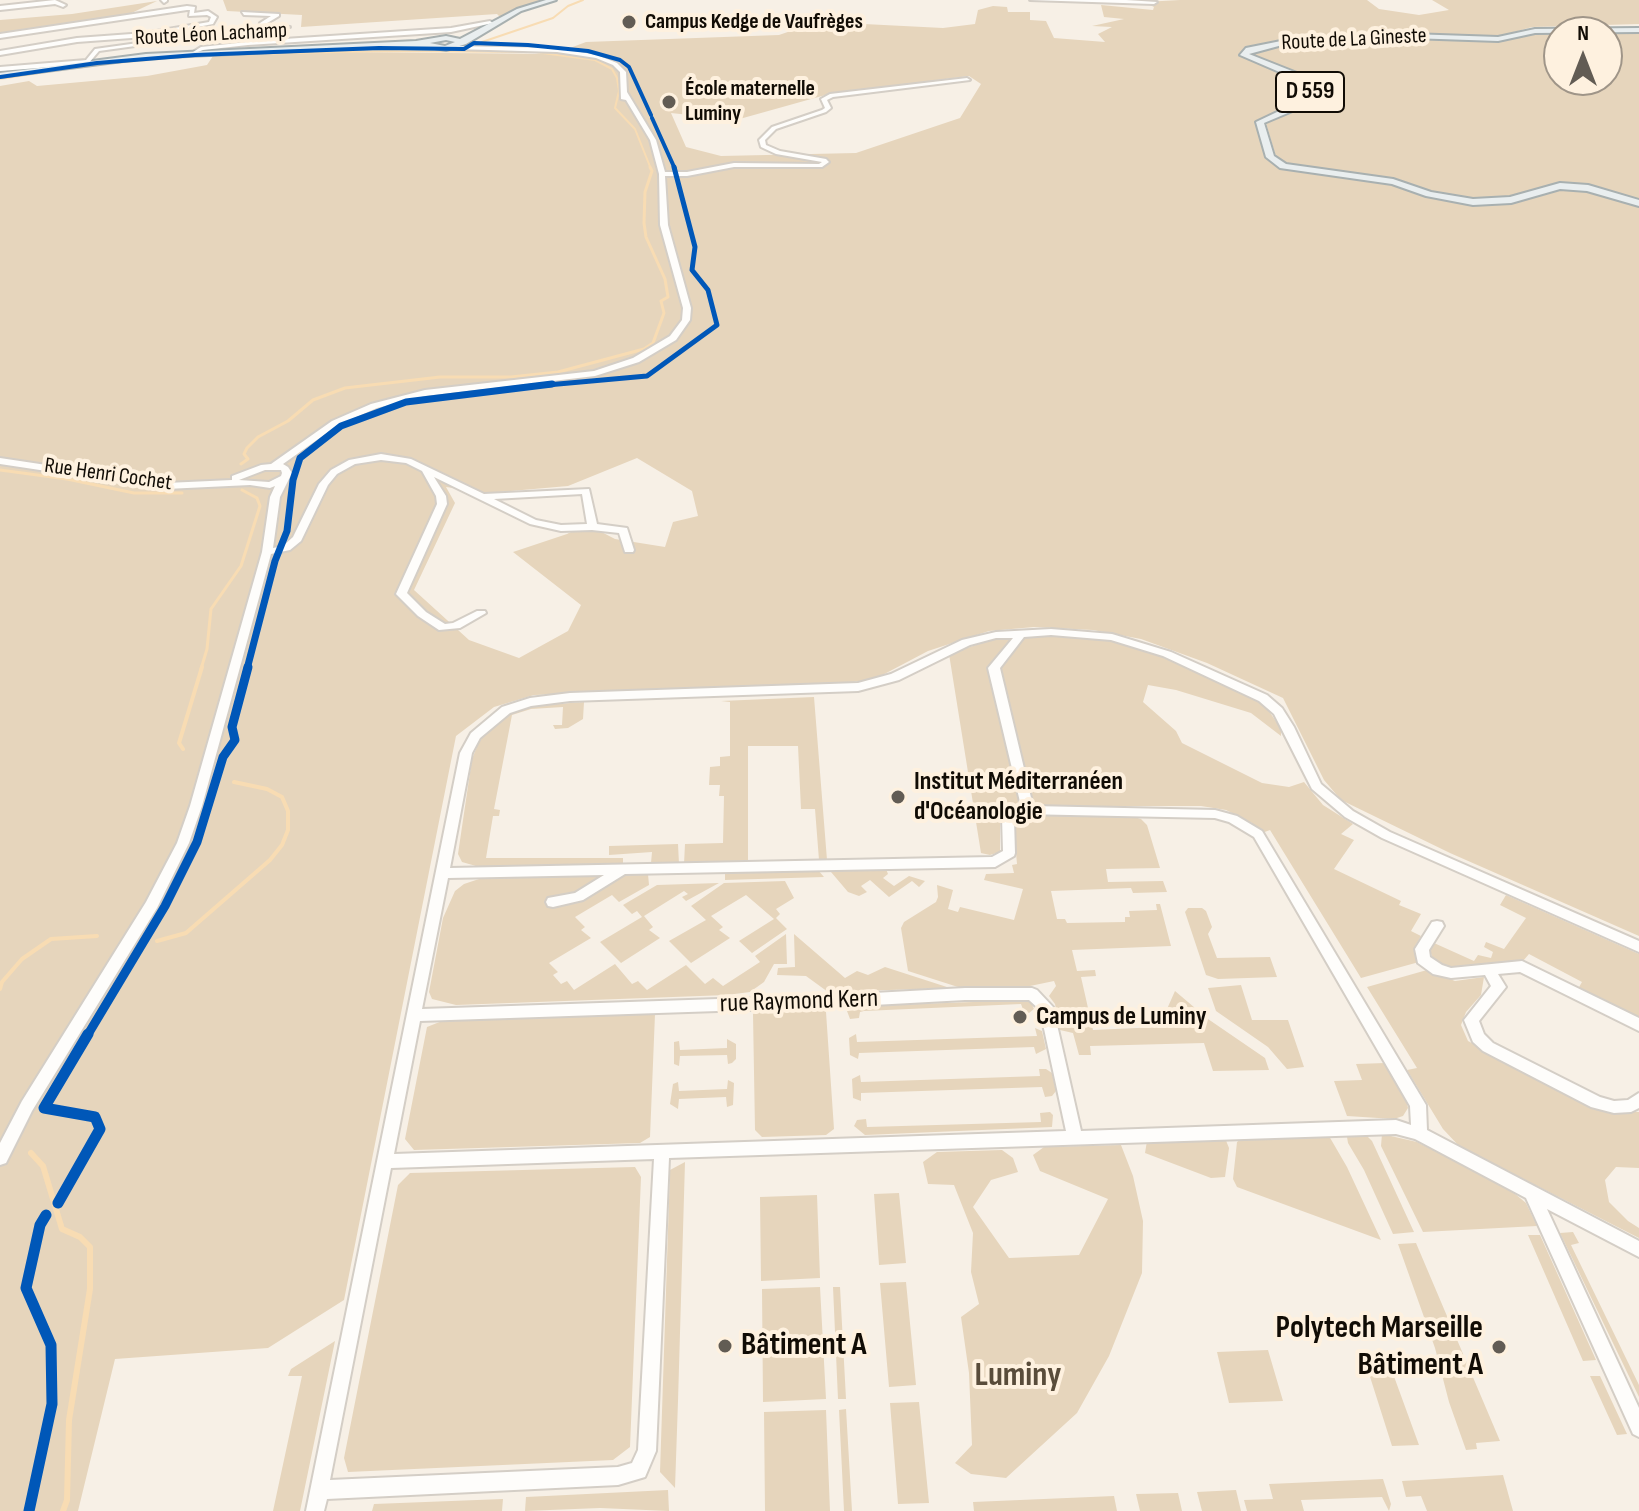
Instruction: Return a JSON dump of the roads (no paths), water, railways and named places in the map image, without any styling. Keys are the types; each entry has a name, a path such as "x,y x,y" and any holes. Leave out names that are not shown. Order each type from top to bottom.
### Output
{"main road":[{"name":"Route Léon Lachamp","path":"459,44 519,10 553,0"},
{"name":"Route Léon Lachamp","path":"0,72 195,53 430,43 493,24"},
{"name":"Route de La Gineste","path":"1639,30 1535,31 1494,39 1410,36 1359,44 1286,42 1249,50 1244,55 1294,75 1310,91 1309,97 1299,105 1260,122 1270,157 1283,166 1393,182 1429,194 1473,202 1511,200 1560,186 1588,188 1639,203"},
{"path":"451,38 459,44"},
{"path":"430,43 459,44"}],"street":[{"path":"1033,0 1154,2"},
{"path":"0,8 54,7 72,2"},
{"path":"0,36 187,8 193,8 191,15 208,13 214,17 211,23 145,35 77,40 0,53"},
{"path":"244,13 277,15 262,27 260,35 248,43"},
{"name":"Route Léon Lachamp","path":"195,53 201,49 248,43 451,30 493,24"},
{"path":"262,27 287,27"},
{"path":"88,62 97,50 190,38 145,35"},
{"path":"275,497 265,486 250,478 260,468 280,467 328,427 374,406 425,393 595,373 636,360 666,344 682,327 687,308 664,225 662,174 653,144 625,109 624,77 618,66 583,54 476,48 459,44"},
{"path":"662,174 687,174 734,165 820,166 826,162 778,153 763,146 762,140 774,128 824,111 828,108 824,99 832,95 967,80"},
{"path":"267,552 293,544 328,478 342,467 361,459 392,457 408,461 547,526 623,530 629,550"},
{"name":"Rue Henri Cochet","path":"0,461 145,485 216,483 250,478"},
{"path":"0,1158 27,1106 173,866 196,806 267,552 275,497 287,475 280,467"},
{"path":"426,472 441,496 440,513 401,594 443,628 456,626 481,613"},
{"path":"265,486 282,480"},
{"path":"482,497 586,491 592,527"},
{"path":"1018,633 1019,638 994,668 1028,810"},
{"path":"315,1511 466,753 475,736 506,710 530,702 570,697 858,687 897,676 966,642 1018,633 1083,633 1140,644 1263,698 1278,711 1288,727 1316,786 1349,814 1386,835 1639,947"},
{"path":"443,873 995,862 1009,853 1008,817 1012,812 1206,813 1233,819 1258,834 1418,1105 1419,1134"},
{"path":"553,902 578,897 622,870"},
{"path":"1437,926 1422,949 1423,959 1430,966 1451,973 1522,966 1639,1025"},
{"path":"1489,970 1499,987 1471,1020 1478,1038 1488,1047 1596,1102 1614,1107 1631,1106 1639,1099"},
{"name":"rue Raymond Kern","path":"414,1015 1032,994 1046,1007 1075,1137"},
{"path":"386,1161 1396,1127 1419,1134 1639,1249"},
{"path":"319,1490 618,1476 638,1470 647,1451 662,1151"},
{"path":"1533,1196 1639,1428"}],"waterway":[{"path":"482,42 553,18 568,6 583,0"},
{"path":"102,64 206,55 385,51 535,52 595,60 612,69 617,78 619,91 615,108 635,129 651,169"},
{"path":"0,79 77,67"},
{"path":"241,464 248,459 244,454 247,448 258,437 288,421 313,400 345,388 440,377 511,377 558,372 644,349 653,343 664,313 661,301 668,297 665,279 646,237 644,223 645,192 651,169"},
{"path":"0,470 67,479 134,493 182,493"},
{"path":"201,669 207,649 211,609 241,566 260,506 257,498 242,490"},
{"path":"183,749 179,743 202,667"},
{"path":"157,941 186,933 270,860 282,845 288,830 288,811 282,797 267,789 234,782"},
{"path":"0,989 2,982 22,959 51,939 97,936"},
{"path":"31,1153 43,1166 62,1229 80,1237 90,1247 90,1289 69,1420 67,1500 63,1511"}],"place":[{"name":"Campus Kedge de Vaufrèges","path":"629,22"},
{"name":"École maternelle Luminy","path":"669,102"},
{"name":"Institut Méditerranéen d'Océanologie","path":"898,797"},
{"name":"Campus de Luminy","path":"1020,1017"},
{"name":"Bâtiment A","path":"725,1346"},
{"name":"Polytech Marseille Bâtiment A","path":"1499,1347"}],"district":[{"name":"Luminy","path":"1018,1376"}]}
